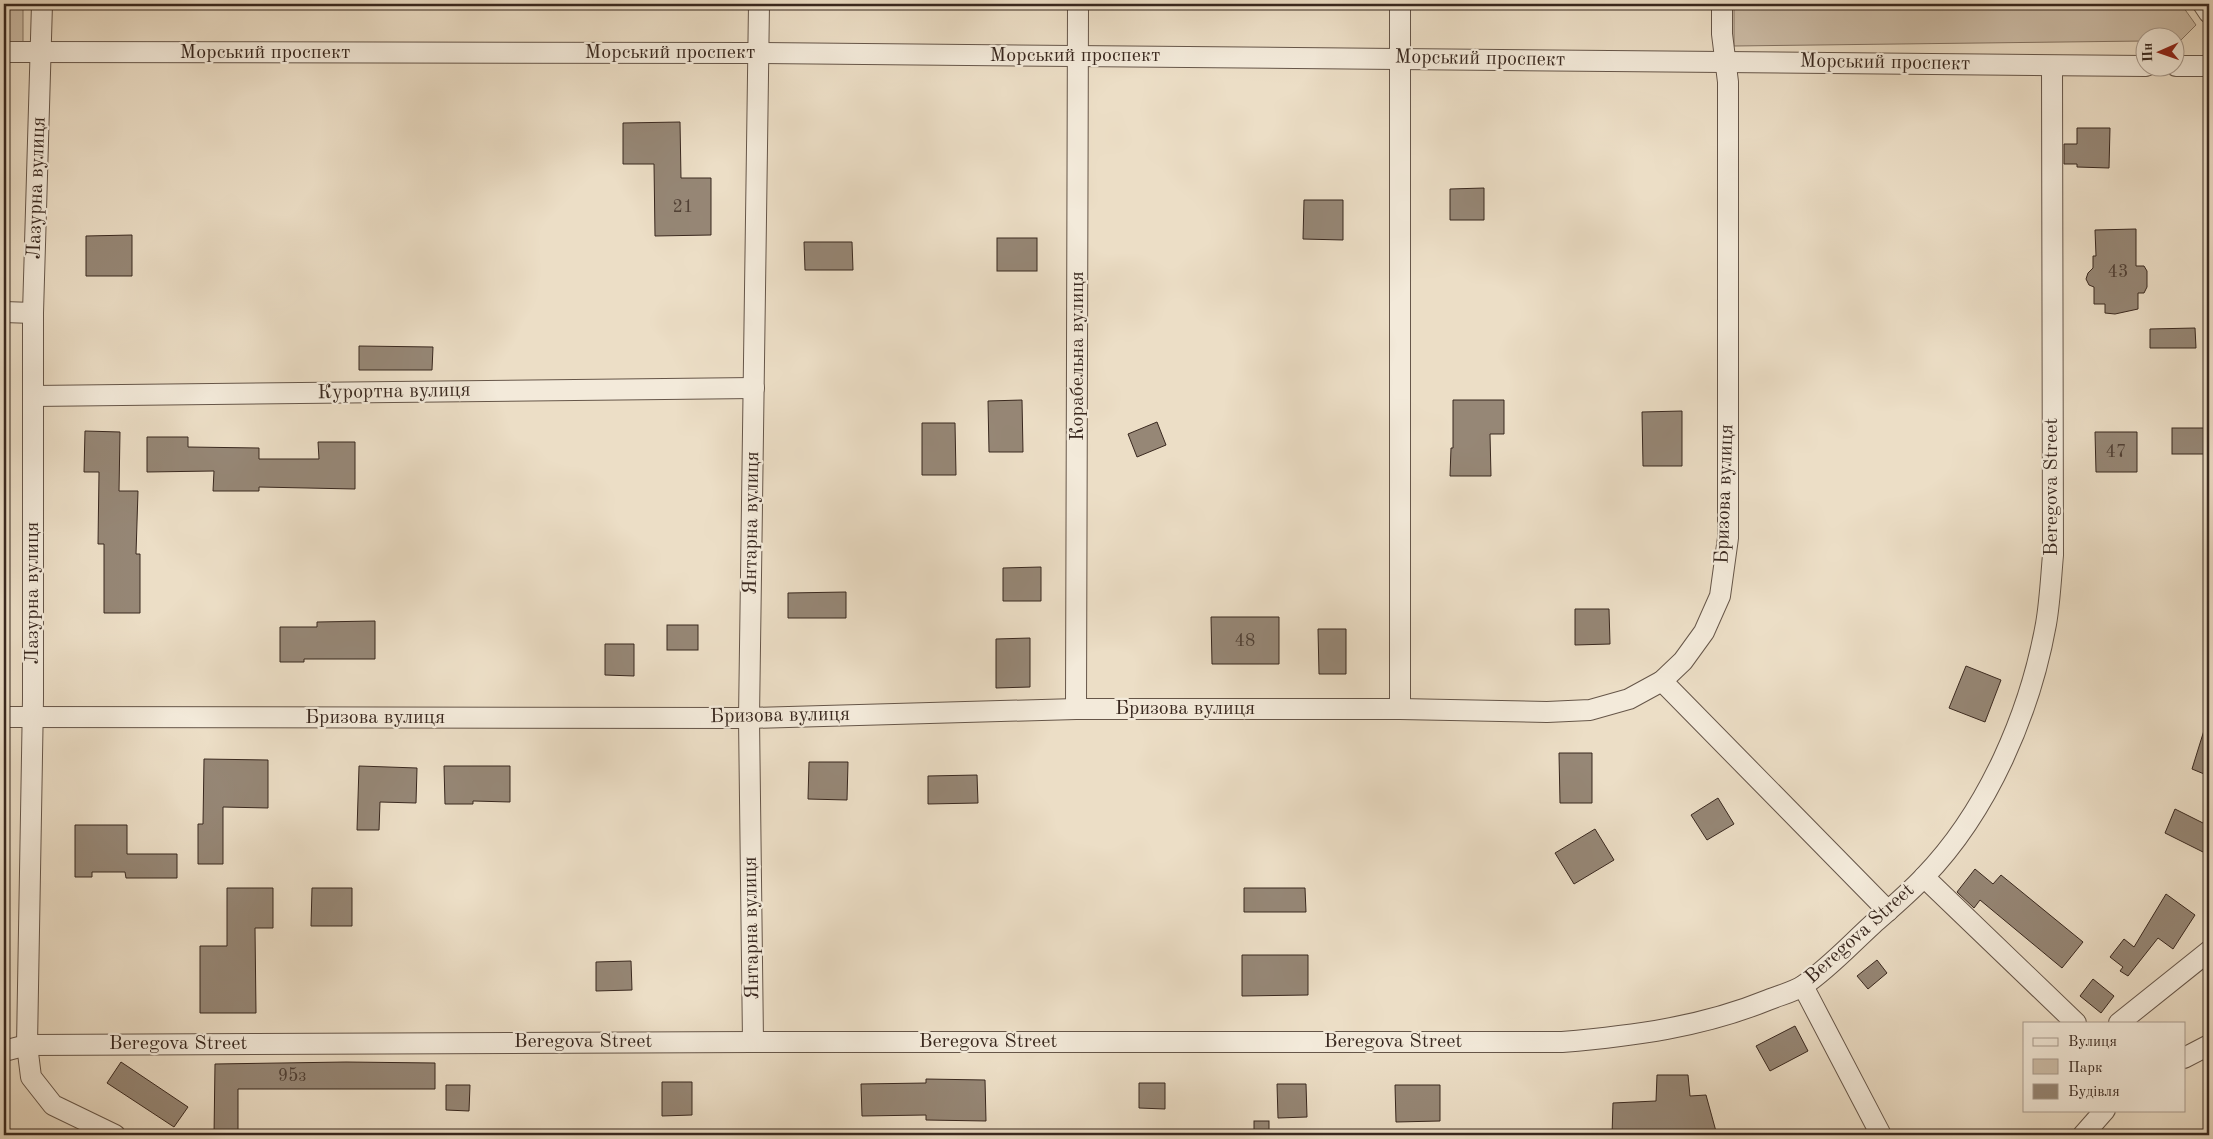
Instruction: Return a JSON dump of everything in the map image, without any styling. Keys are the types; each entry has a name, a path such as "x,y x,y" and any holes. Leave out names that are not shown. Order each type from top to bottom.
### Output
{"street":[{"name":"Лазурна вулиця","path":"42,4 33,313 32,718 27,1045 31,1077 53,1105 116,1135"},
{"name":"Янтарна вулиця","path":"753,1042 749,718 759,4"},
{"name":"Корабельна вулиця","path":"1076,709 1078,4"},
{"path":"1400,4 1400,709"},
{"name":"Бризова вулиця","path":"4,717 749,718 1076,709 1400,709 1547,712 1590,710 1629,700 1662,681 1682,661 1704,632 1720,596 1728,538 1728,82 1722,4"},
{"path":"2202,4 2209,13"},
{"name":"Морський проспект","path":"4,52 759,53 2136,66"},
{"name":"Beregova Street","path":"4,1051 27,1045 753,1042 1562,1042 1630,1036 1696,1023 1750,1007 1803,986 1924,877 1949,848 1977,807 2011,741 2032,685 2046,622 2053,555 2052,66"},
{"path":"2186,66 2209,66"},
{"path":"4,312 33,313"},
{"name":"Курортна вулиця","path":"33,396 754,388"},
{"path":"1662,681 1888,911"},
{"name":"Beregova Street","path":"1924,877 2075,1022"},
{"path":"2120,1022 2209,951"},
{"path":"1803,986 1881,1135"},
{"path":"2186,1057 2209,1045"},
{"path":"2083,1135 2103,1112"}],"green space":[{"path":"4,4 23,4 23,45 4,46"},
{"path":"1734,4 2181,4 2196,25 2186,35 2186,28 2136,28 2136,41 1734,46"}],"building":[{"path":"680,122 681,178 711,178 711,235 655,236 654,164 623,164 623,123"},
{"path":"2077,128 2110,128 2109,168 2077,167 2077,164 2064,164 2064,144 2077,144"},
{"path":"1484,188 1484,220 1450,220 1450,189"},
{"path":"1304,200 1343,200 1343,240 1303,239"},
{"path":"2136,229 2136,266 2144,266 2147,271 2147,287 2144,293 2138,293 2138,309 2115,314 2105,313 2105,304 2094,304 2094,287 2089,285 2086,279 2088,273 2093,268 2093,256 2096,256 2095,230"},
{"path":"132,235 132,276 86,276 86,236"},
{"path":"997,238 1037,238 1037,271 997,271"},
{"path":"804,242 852,242 853,270 805,270"},
{"path":"2195,328 2196,348 2150,348 2150,329"},
{"path":"359,346 433,347 432,370 359,370"},
{"path":"1022,400 1023,452 989,452 988,401"},
{"path":"1453,400 1504,400 1504,434 1490,434 1491,476 1450,476 1451,448 1453,448"},
{"path":"1682,411 1682,466 1643,466 1642,412"},
{"path":"1157,422 1166,445 1137,457 1128,434"},
{"path":"922,423 955,423 956,475 922,475"},
{"path":"2172,428 2204,428 2204,454 2172,454"},
{"path":"85,431 120,432 119,491 138,491 136,554 140,554 140,613 104,613 104,544 98,544 99,472 84,472"},
{"path":"2095,432 2137,432 2137,472 2096,472"},
{"path":"147,437 188,437 188,447 259,448 259,459 319,459 318,442 355,442 355,489 259,487 259,491 213,491 214,471 147,472"},
{"path":"1041,567 1041,601 1003,601 1003,568"},
{"path":"846,592 846,618 788,618 788,593"},
{"path":"1575,609 1609,609 1610,644 1575,645"},
{"path":"1211,617 1279,617 1279,664 1212,664"},
{"path":"375,621 375,659 304,659 304,662 280,662 280,627 317,627 317,622"},
{"path":"667,625 698,625 698,650 667,650"},
{"path":"1318,629 1346,629 1346,674 1319,674"},
{"path":"1030,638 1030,687 996,688 996,639"},
{"path":"605,644 634,644 634,676 605,675"},
{"path":"1966,666 2001,680 1985,722 1949,708"},
{"path":"2206,724 2209,724 2209,776 2192,769"},
{"path":"1559,753 1592,753 1592,803 1560,803"},
{"path":"204,759 268,760 268,808 223,807 223,864 198,864 198,824 203,824"},
{"path":"809,762 848,762 847,800 808,799"},
{"path":"359,766 417,768 416,803 380,802 379,830 357,830"},
{"path":"444,766 510,766 510,802 473,801 473,804 445,804"},
{"path":"977,775 978,803 928,804 928,776"},
{"path":"1718,798 1734,824 1707,840 1691,815"},
{"path":"2175,809 2209,826 2209,855 2165,833"},
{"path":"75,825 127,825 127,854 177,854 177,878 126,878 125,872 92,872 92,877 75,877"},
{"path":"1595,829 1614,860 1574,884 1555,853"},
{"path":"1975,869 1993,884 2001,875 2083,942 2062,968 1980,900 1974,908 1957,892"},
{"path":"227,888 273,888 273,928 255,928 256,1013 200,1013 200,946 227,946"},
{"path":"312,888 352,888 352,926 311,926"},
{"path":"1244,888 1305,888 1306,912 1244,912"},
{"path":"2166,894 2195,915 2173,949 2158,938 2128,976 2120,971 2123,967 2110,957 2124,939 2134,947"},
{"path":"1242,955 1308,955 1308,995 1242,996"},
{"path":"1877,960 1887,973 1868,989 1857,976"},
{"path":"631,961 632,990 596,991 596,962"},
{"path":"2093,979 2114,996 2101,1013 2080,996"},
{"path":"1795,1026 1808,1051 1770,1071 1756,1046"},
{"path":"121,1062 188,1107 174,1127 107,1083"},
{"path":"435,1063 435,1089 238,1089 238,1135 214,1135 215,1064"},
{"path":"1657,1075 1688,1075 1690,1096 1706,1095 1717,1135 1612,1135 1613,1103 1656,1101"},
{"path":"926,1079 985,1080 986,1121 926,1120 926,1115 862,1116 861,1084 926,1083"},
{"path":"662,1082 692,1082 692,1115 662,1116"},
{"path":"1139,1083 1165,1083 1165,1109 1139,1108"},
{"path":"1277,1084 1306,1084 1307,1117 1278,1118"},
{"path":"446,1085 470,1085 469,1111 446,1110"},
{"path":"1395,1085 1440,1085 1440,1121 1396,1122"},
{"path":"1254,1121 1269,1121 1269,1135 1254,1135"}]}
